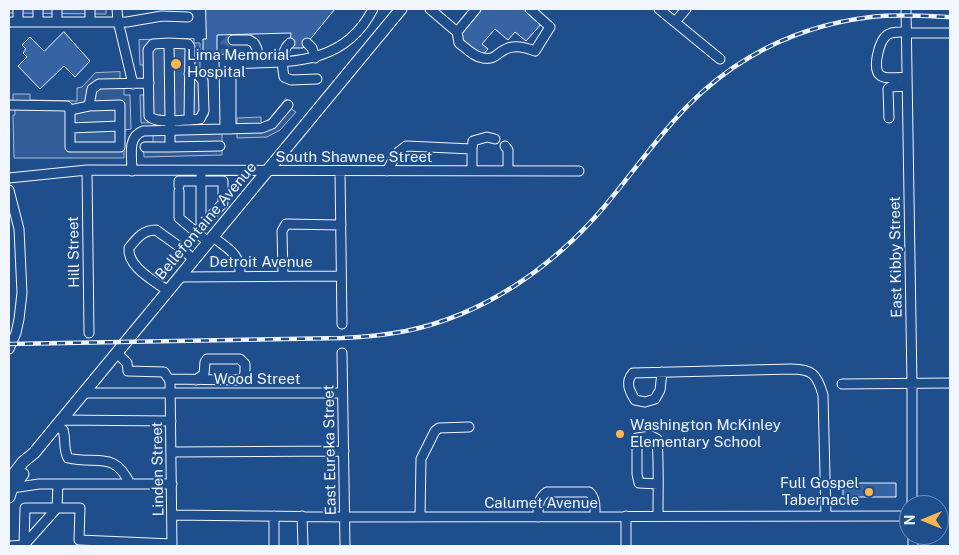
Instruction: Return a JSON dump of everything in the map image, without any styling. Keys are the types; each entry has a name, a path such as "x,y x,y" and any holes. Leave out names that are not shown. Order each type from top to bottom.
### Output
{"main road":[{"name":"Bellefontaine Avenue","path":"10,488 23,462 34,453 401,9"},
{"name":"Bellefontaine Avenue","path":"10,488 29,466 34,453"}],"street":[{"path":"18,9 13,22 132,22 162,16 188,17"},
{"path":"38,9 38,22"},
{"path":"57,9 57,22"},
{"path":"90,9 90,21"},
{"path":"117,9 118,21 134,84"},
{"path":"228,129 226,62 283,62 315,58 331,51 352,37 363,25 373,9"},
{"path":"430,9 457,32 460,43 482,58 496,57 504,50 514,47 526,47 535,51 550,27 530,9"},
{"path":"457,32 476,9"},
{"path":"659,9 720,59"},
{"path":"675,22 686,9"},
{"name":"East Kibby Street","path":"906,9 912,495"},
{"path":"907,82 879,75 877,71 878,53 883,39 893,32 950,34"},
{"path":"233,40 249,40 254,43 257,49 258,62"},
{"path":"169,43 170,147"},
{"path":"190,74 197,74 203,81 204,111 200,119 190,120 154,120 149,116 148,50 150,46 153,44 169,43 188,44 190,120"},
{"path":"290,43 285,49 283,62 284,74 287,79 317,79"},
{"path":"307,43 312,48 315,58"},
{"path":"889,118 888,89 907,82"},
{"path":"89,106 92,89 99,84 149,83"},
{"path":"9,105 65,105 70,110 70,147 120,147 120,105 89,106 70,110"},
{"path":"132,170 132,142 134,136 143,131 256,129 267,127 276,121 288,105"},
{"path":"70,128 120,126"},
{"path":"472,171 473,141 487,137 495,139"},
{"path":"144,147 220,146"},
{"path":"387,171 397,153 406,146 472,149"},
{"path":"505,146 508,150 508,171"},
{"name":"South Shawnee Street","path":"9,178 87,170 579,171"},
{"name":"Hill Street","path":"87,170 89,334"},
{"path":"199,229 196,181 201,171"},
{"path":"340,171 342,324"},
{"path":"199,229 222,203 223,181 179,181 180,218 199,229 211,240 236,256 240,265 240,276"},
{"path":"9,190 19,229 22,293 16,333 9,349"},
{"path":"283,276 282,230 286,224 341,225"},
{"path":"168,291 141,270 131,259 129,248 136,238 147,231 156,230 194,260"},
{"name":"Detroit Avenue","path":"180,276 341,276"},
{"path":"117,353 127,363 128,371 164,372 170,379 196,380 240,380 243,378 245,364 240,359 207,359 204,374 196,380"},
{"name":"East Eureka Street","path":"342,353 345,546"},
{"path":"662,372 806,369 816,376 820,382 823,395 826,516"},
{"name":"Linden Street","path":"170,379 172,545"},
{"path":"842,384 950,384"},
{"name":"Wood Street","path":"84,393 342,393"},
{"path":"130,484 122,470 112,462 68,458 65,449 64,433 59,423 171,421"},
{"path":"420,517 421,459 436,431 439,428 469,427"},
{"path":"658,484 639,483 637,474 638,438 651,436 657,439 658,484 658,516"},
{"path":"172,452 344,451"},
{"path":"20,477 39,484"},
{"path":"10,488 39,484 172,484"},
{"path":"10,546 24,545 57,508 58,484"},
{"path":"538,516 538,504 542,495 547,492 588,492 592,494 595,502 595,516"},
{"path":"24,545 25,508 80,508 78,543 172,545"},
{"name":"Calumet Avenue","path":"172,515 345,517 899,516"},
{"path":"274,516 274,546"},
{"path":"302,516 303,546"},
{"path":"626,516 626,546"}],"shaded area":[{"path":"9,9 106,9 106,14 9,13"},
{"path":"194,39 194,43 200,43 200,68 208,79 208,116 202,122 141,123 140,95 146,95 145,65 140,65 139,40"},
{"path":"120,72 120,87 124,87 124,95 130,95 131,129 124,130 124,158 14,158 13,115 15,115 15,109 13,109 13,94 30,94 30,100 77,101 77,88 82,87 95,73"},
{"path":"286,99 293,104 290,108 296,112 280,130 267,137 237,138 237,118 261,117 261,122 263,123 269,119"},
{"path":"222,134 222,155 144,157 143,142 153,142 153,135"}],"building":[{"path":"206,9 335,9 303,48 290,48 291,33 217,35 217,53 215,58 203,58 203,39 206,39"},
{"path":"482,9 527,9 543,22 526,41 515,32 508,40 495,29 482,44 488,49 482,56 459,36"},
{"path":"64,32 90,61 75,77 64,66 40,89 18,66 27,57 23,53 26,49 22,45 30,37 44,51"},
{"name":"Full Gospel Tabernacle","path":"858,483 896,483 896,497 850,497 850,503 846,503 846,498 843,498 843,486 858,486"}],"tunnel":[{"path":"224,58 225,44 229,40 233,40"},
{"path":"290,43 297,41 307,43"}],"railway":[{"path":"9,344 342,338 390,334 435,324 489,301 515,286 563,249 604,207 670,125 687,107 726,72 750,57 793,36 840,22 871,17 911,15 950,17"}],"place":[{"name":"Lima Memorial Hospital","path":"176,64"},
{"name":"Washington McKinley Elementary School","path":"620,434"},
{"name":"Full Gospel Tabernacle","path":"869,492"}]}
